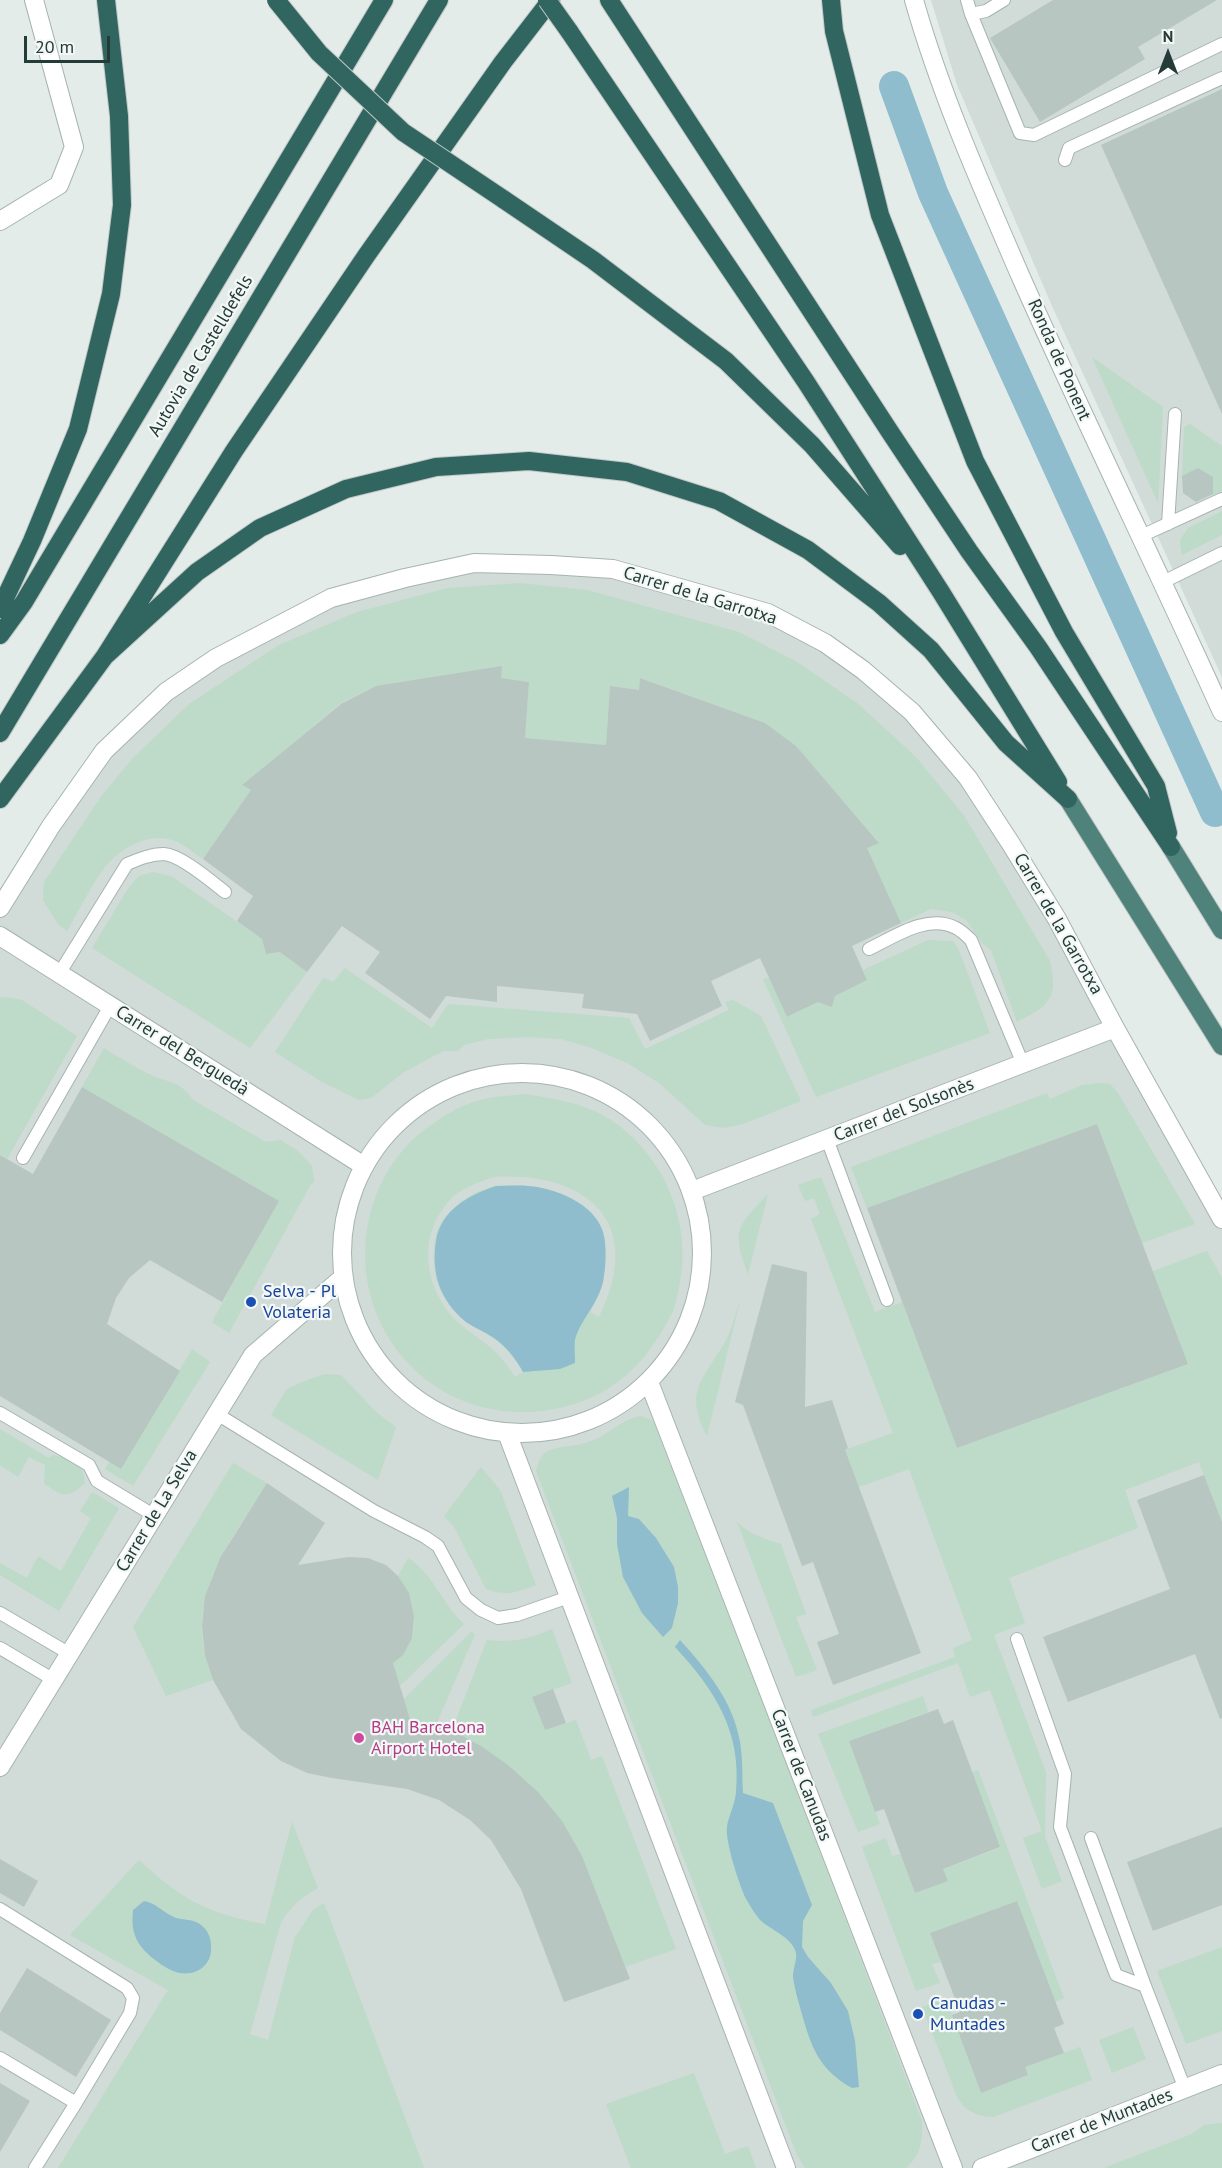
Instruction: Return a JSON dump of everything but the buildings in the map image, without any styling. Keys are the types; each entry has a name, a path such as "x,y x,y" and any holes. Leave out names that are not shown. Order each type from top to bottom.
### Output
{"highway":[{"path":"0,609 32,541 78,429 111,294 122,204 119,116 106,0"},
{"path":"276,0 319,52 403,132 594,260 726,361 812,445 941,592"},
{"name":"Autovia de Castelldefels","path":"0,635 24,602 384,0"},
{"name":"Autovia de Castelldefels","path":"0,733 439,0"},
{"path":"0,799 105,656 234,451 366,255 549,0 806,382 941,592 1222,1046"},
{"path":"609,0 909,461 1045,657 1171,847 1222,930"},
{"path":"831,0 834,31 880,215 975,461 1064,632 1156,786 1171,847"},
{"path":"105,656 197,572 260,528 346,489 436,467 529,461 627,472 719,501 808,550 879,603 931,650 1006,743 1068,799"}],"street":[{"path":"0,220 59,185 74,147 34,0"},
{"name":"Ronda de Ponent","path":"914,0 944,96 970,160 1063,373 1222,712"},
{"name":"Carrer de la Garrotxa","path":"0,908 51,826 104,751 166,692 216,658 331,598 405,578 474,563 613,569 768,613 825,643 863,670 912,712 968,778 1011,844 1056,919 1222,1219"},
{"name":"Carrer del Berguedà","path":"0,936 364,1166"},
{"name":"Carrer del Solsonès","path":"692,1191 1115,1028"},
{"path":"536,1073 587,1084 632,1109 639,1116 668,1146 692,1191 703,1241 699,1293 681,1341 649,1382 608,1412 559,1430 507,1433 460,1422 417,1400 381,1367 356,1325 341,1278 342,1240 349,1202 364,1166 395,1125 436,1094 485,1076 536,1073"},
{"name":"Carrer de La Selva","path":"0,1767 253,1354 341,1278"},
{"name":"Carrer de Canudas","path":"649,1382 952,2168"},
{"path":"507,1433 786,2168"},
{"name":"Carrer de Muntades","path":"982,2168 1222,2074"}],"lane":[{"path":"967,0 1020,133 1034,135 1222,44"},
{"path":"971,14 986,11 1004,0"},
{"path":"1065,160 1069,148 1222,78"},
{"path":"1168,524 1175,414"},
{"path":"1141,536 1222,499"},
{"path":"1163,582 1222,553"},
{"path":"58,974 127,864 144,856 166,854 189,865 225,892"},
{"path":"869,949 918,925 937,923 956,927 971,940 1023,1064"},
{"path":"23,1158 110,1006"},
{"path":"827,1139 887,1300"},
{"path":"0,1413 89,1465 97,1481 155,1515"},
{"path":"217,1414 374,1511 426,1537 438,1546 466,1598 481,1610 498,1618 508,1617 569,1597"},
{"path":"0,1613 70,1654"},
{"path":"1017,1639 1065,1774 1060,1827 1116,1975 1146,1986"},
{"path":"0,1648 54,1680"},
{"path":"1091,1838 1185,2089"},
{"path":"0,1910 127,1988 133,1998 130,2013 35,2168"},
{"path":"0,2058 76,2103"}],"shaded area":[{"path":"931,0 1222,0 1222,677 1052,306 957,85"},
{"path":"474,563 613,569 768,613 863,670 968,778 1222,1216 1222,2168 0,2168 0,908 51,826 166,692 331,598"}],"green space":[{"path":"1092,357 1163,407 1158,503"},
{"path":"1190,424 1222,446 1222,491 1213,495 1213,477 1198,469 1182,476 1184,427"},
{"path":"1222,511 1222,535 1182,555 1180,540 1188,528"},
{"path":"520,583 587,590 739,632 797,662 857,703 916,757 965,817 1050,961 1053,984 1048,1000 1036,1011 1017,1022 991,950 982,943 966,920 952,912 931,909 901,923 867,848 879,842 796,747 765,723 641,678 639,690 610,686 606,745 525,738 529,682 501,678 376,686 341,703 242,785 251,790 203,859 175,841 166,838 147,840 128,847 105,867 67,931 58,924 43,900 44,882 100,798 131,760 189,704 279,645 357,612 448,588"},
{"path":"153,872 171,876 262,939 266,954 280,952 307,972 250,1048 92,948 129,887 139,876"},
{"path":"928,940 953,941 959,950 990,1033 816,1097 763,979 769,978 788,1017 818,1002 832,1006 835,996 867,980 863,970"},
{"path":"345,968 432,1028 448,1004 629,1018 645,1049 729,1010 725,1002 733,1000 761,1016 801,1101 743,1124 724,1128 705,1125 659,1083 629,1064 592,1048 561,1039 528,1037 488,1039 464,1045 458,1051 443,1051 404,1072 371,1098 359,1100 322,1082 275,1052 323,978 333,982"},
{"path":"0,998 22,1000 77,1036 7,1159 0,1154"},
{"path":"104,1048 143,1071 178,1085 193,1100 266,1142 280,1140 297,1150 312,1166 314,1182 229,1333 212,1322 278,1201 82,1087"},
{"path":"1110,1084 1118,1093 1195,1224 1142,1243 1097,1124 867,1208 851,1167 1047,1093 1050,1099 1082,1085"},
{"path":"525,1094 591,1109 611,1120 646,1152 660,1172 678,1216 682,1239 682,1263 673,1311 651,1348 624,1377 591,1398 571,1405 549,1410 506,1411 466,1402 432,1383 403,1357 381,1325 369,1287 365,1247 377,1194 391,1166 411,1141 440,1119 463,1106 485,1099","holes":["493,1177 527,1177 556,1183 581,1194 599,1210 611,1230 616,1255 612,1284 599,1317 590,1312 599,1295 602,1283 605,1240 597,1219 573,1199 542,1188 497,1186 480,1191 463,1200 443,1220 434,1246 434,1261 439,1286 448,1303 461,1318 493,1338 511,1355 523,1372 515,1377 494,1351 460,1324 447,1310 433,1283 428,1255 433,1226 449,1201 458,1193"]},
{"path":"821,1177 875,1312 902,1302 957,1448 1188,1364 1153,1271 1207,1251 1222,1278 1222,1522 1199,1462 1125,1490 1138,1528 1009,1578 1025,1623 994,1635 1046,1772 1045,1837 1062,1881 1042,1889 1023,1838 1042,1831 990,1690 970,1697 958,1663 813,1717 811,1710 955,1657 953,1648 972,1640 909,1469 792,1511 778,1473 893,1433 811,1219 820,1214 814,1198 805,1201 798,1185"},
{"path":"768,1194 748,1274 740,1247 740,1230 749,1214"},
{"path":"740,1301 707,1436 697,1408 699,1386 732,1327"},
{"path":"192,1349 210,1362 133,1486 105,1469 110,1461 121,1468"},
{"path":"325,1374 341,1375 376,1412 396,1427 378,1480 271,1415 287,1389"},
{"path":"642,1416 653,1421 922,2121 920,2147 915,2158 906,2168 805,2168 797,2155 536,1471 541,1458 549,1451 588,1442 628,1420"},
{"path":"0,1429 49,1458 52,1455 75,1462 82,1469 85,1483 69,1494 55,1491 44,1483 45,1465 29,1457 18,1477 0,1465"},
{"path":"233,1463 267,1483 225,1550 209,1586 204,1605 202,1639 213,1680 166,1696 133,1627"},
{"path":"481,1467 500,1490 536,1585 506,1593 486,1589 454,1527 444,1516"},
{"path":"92,1492 119,1508 59,1611 0,1575 0,1563 27,1578 38,1556 61,1571 91,1518 80,1511"},
{"path":"737,1522 757,1536 781,1544 806,1614 796,1617 817,1670 796,1677"},
{"path":"408,1558 425,1572 464,1624 400,1686 393,1663 409,1643 414,1621 413,1610 398,1576"},
{"path":"552,1629 572,1683 532,1697 545,1730 576,1720 591,1760 602,1756 676,1949 625,1967 582,1856 481,1746 452,1730 487,1640 520,1639"},
{"path":"471,1632 475,1634 436,1725 410,1719 404,1699"},
{"path":"923,1696 928,1712 849,1741 880,1824 858,1832 818,1734"},
{"path":"978,1770 1064,1998 1055,2002 1017,1901 930,1933 941,1962 932,1964 940,1983 916,1991 862,1847 886,1838 892,1856 901,1854 915,1893 947,1881 943,1869 1000,1848 972,1772"},
{"path":"292,1822 318,1888 297,1902 281,1922 250,2034 268,2040 295,1937 313,1910 324,1903 424,2168 58,2168 168,1990 70,1935 139,1860 168,1885 196,1903 228,1916 265,1924"},
{"path":"1222,1947 1222,2031 1186,2044 1157,1971"},
{"path":"946,1999 981,2093 1028,2075 1025,2067 1080,2047 1092,2080 993,2117 973,2112 958,2099 922,2007"},
{"path":"1133,2027 1146,2059 1112,2073 1099,2040"},
{"path":"694,2073 725,2154 748,2146 756,2168 631,2168 606,2104"},
{"path":"1222,2123 1222,2168 1104,2168 1192,2134 1204,2125"}],"water":[{"path":"496,1186 539,1187 561,1194 582,1205 591,1213 603,1232 605,1263 601,1290 577,1333 575,1363 560,1369 523,1372 503,1345 457,1314 439,1286 435,1253 439,1230 444,1221 450,1212 466,1199"},
{"path":"629,1487 628,1516 639,1519 656,1538 674,1567 678,1603 672,1628 663,1637 642,1613 623,1577 617,1544 617,1518 612,1496"},
{"path":"680,1640 718,1687 737,1727 741,1748 743,1793 773,1803 812,1905 803,1921 802,1947 831,1983 848,2011 855,2041 859,2087 852,2088 840,2081 818,2056 808,2035 795,1989 793,1976 796,1953 794,1948 791,1943 760,1920 742,1891 727,1834 736,1792 737,1770 730,1730 713,1695 675,1647"},
{"path":"144,1901 152,1903 175,1918 195,1921 204,1927 211,1946 209,1960 205,1965 194,1972 180,1973 162,1965 146,1953 138,1943 133,1924 133,1910"}],"waterway":[{"path":"894,86 933,193 1215,812"}],"place":[{"name":"Selva - Pl Volateria","path":"251,1302"},
{"name":"BAH Barcelona Airport Hotel","path":"359,1738"},
{"name":"Canudas - Muntades","path":"918,2014"}]}
